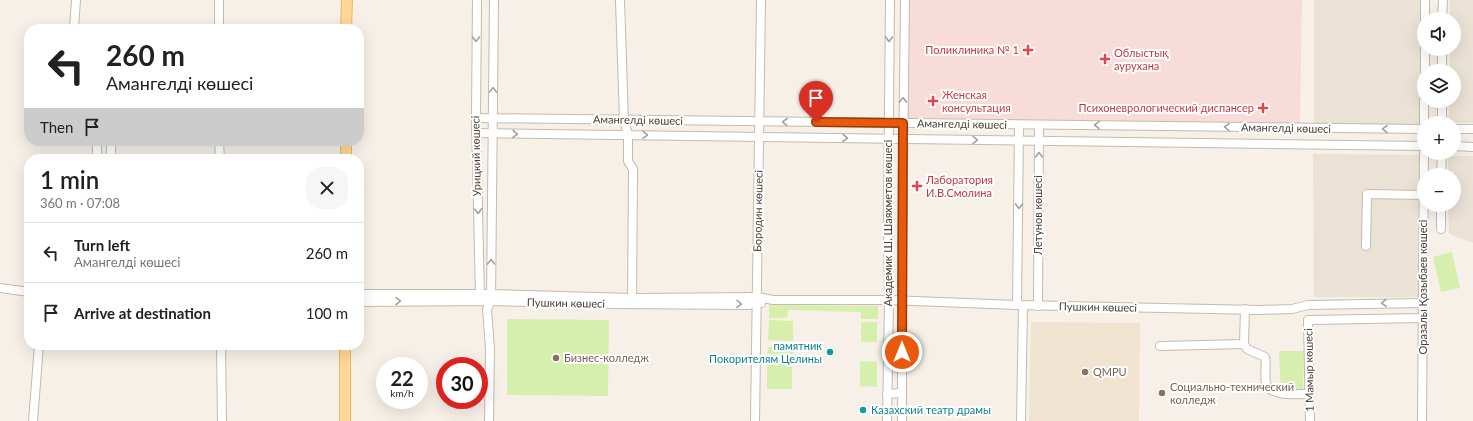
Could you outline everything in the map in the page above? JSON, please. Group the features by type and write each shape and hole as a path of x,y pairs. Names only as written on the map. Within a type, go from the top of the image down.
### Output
{"main road":[{"path":"346,24 347,0"},
{"path":"345,350 345,421"}],"street":[{"path":"74,24 76,0"},
{"path":"219,0 219,24"},
{"name":"Урицкий көшесі","path":"477,0 476,133 480,298"},
{"name":"Урицкий көшесі","path":"489,421 489,301 494,0"},
{"path":"620,0 624,120 628,135 628,161 633,169 632,301"},
{"name":"Бородин көшесі","path":"755,421 761,0"},
{"name":"Академик Ш. Шаяхметов көшесі","path":"887,421 890,0"},
{"name":"Академик Ш. Шаяхметов көшесі","path":"902,421 905,0"},
{"path":"1425,0 1425,12"},
{"path":"1442,0 1442,12"},
{"name":"Амангелді көшесі","path":"476,118 1417,129"},
{"name":"Летунов көшесі","path":"1020,125 1021,421"},
{"name":"Летунов көшесі","path":"1038,306 1039,125"},
{"path":"1461,129 1473,129"},
{"name":"Амангелді көшесі","path":"476,133 1417,146"},
{"path":"1461,146 1473,147"},
{"path":"1366,246 1368,194 1417,195"},
{"name":"Оразалы Қозыбаев көшесі","path":"1422,421 1424,212"},
{"name":"Оразалы Қозыбаев көшесі","path":"1441,212 1441,229"},
{"path":"888,235 903,236"},
{"path":"0,288 24,291"},
{"name":"Пушкин көшесі","path":"364,294 480,298 489,301 889,300 1038,306 1260,310 1292,309 1308,305 1423,302"},
{"path":"480,298 489,301"},
{"name":"Пушкин көшесі","path":"364,302 480,298"},
{"path":"1245,309 1244,344 1247,349 1265,357 1266,384 1270,389 1278,393 1309,394"},
{"name":"1 Мамыр көшесі","path":"1310,421 1308,320 1423,318"},
{"path":"1160,346 1244,344"},
{"path":"33,421 39,350"},
{"path":"221,350 222,421"},
{"path":"887,394 902,393"}],"shaded area":[{"name":"Облыстық аурухана","path":"909,0 1302,0 1300,125 906,118"},
{"path":"1314,0 1420,0 1420,12 1417,12 1417,56 1421,56 1421,64 1417,64 1417,108 1422,108 1422,116 1417,116 1417,125 1314,123"},
{"path":"1450,0 1473,0 1473,123 1461,123 1461,116 1449,116 1449,108 1461,108 1461,64 1450,64 1450,56 1461,56 1461,12 1450,12"},
{"path":"1313,154 1417,155 1417,160 1419,160 1419,168 1417,168 1417,212 1419,212 1418,297 1314,297"},
{"path":"1461,156 1473,156 1473,243 1449,234 1448,212 1461,212 1461,168 1448,168 1448,160 1461,160"},
{"name":"QMPU","path":"1031,322 1140,323 1139,421 1029,421"}],"green space":[{"path":"1452,252 1460,288 1441,292 1433,257"},
{"path":"769,305 878,306 878,319 861,319 861,312 788,310 787,318 769,318"},
{"path":"507,319 609,320 608,396 507,395"},
{"path":"769,320 793,321 793,341 768,340"},
{"path":"861,322 877,322 877,342 861,342"},
{"path":"794,346 793,354 767,354 768,347"},
{"path":"1279,351 1304,351 1303,393 1281,391"},
{"path":"767,361 792,361 792,389 767,389"},
{"path":"860,361 877,362 877,387 860,386"}],"place":[{"name":"Поликлиника № 1","path":"1028,50"},
{"name":"Облыстық аурухана","path":"1105,59"},
{"name":"Женская консультация","path":"933,101"},
{"name":"Психоневрологический диспансер","path":"1263,108"},
{"name":"Лаборатория И.В.Смолина","path":"917,186"},
{"name":"памятник Покорителям Целины","path":"830,352"},
{"name":"Бизнес-колледж","path":"556,358"},
{"name":"QMPU","path":"1085,372"},
{"name":"Социально-технический колледж","path":"1162,393"},
{"name":"Казахский театр драмы","path":"863,410"}],"route":[{"path":"816,122 903,123 902,352"}]}
